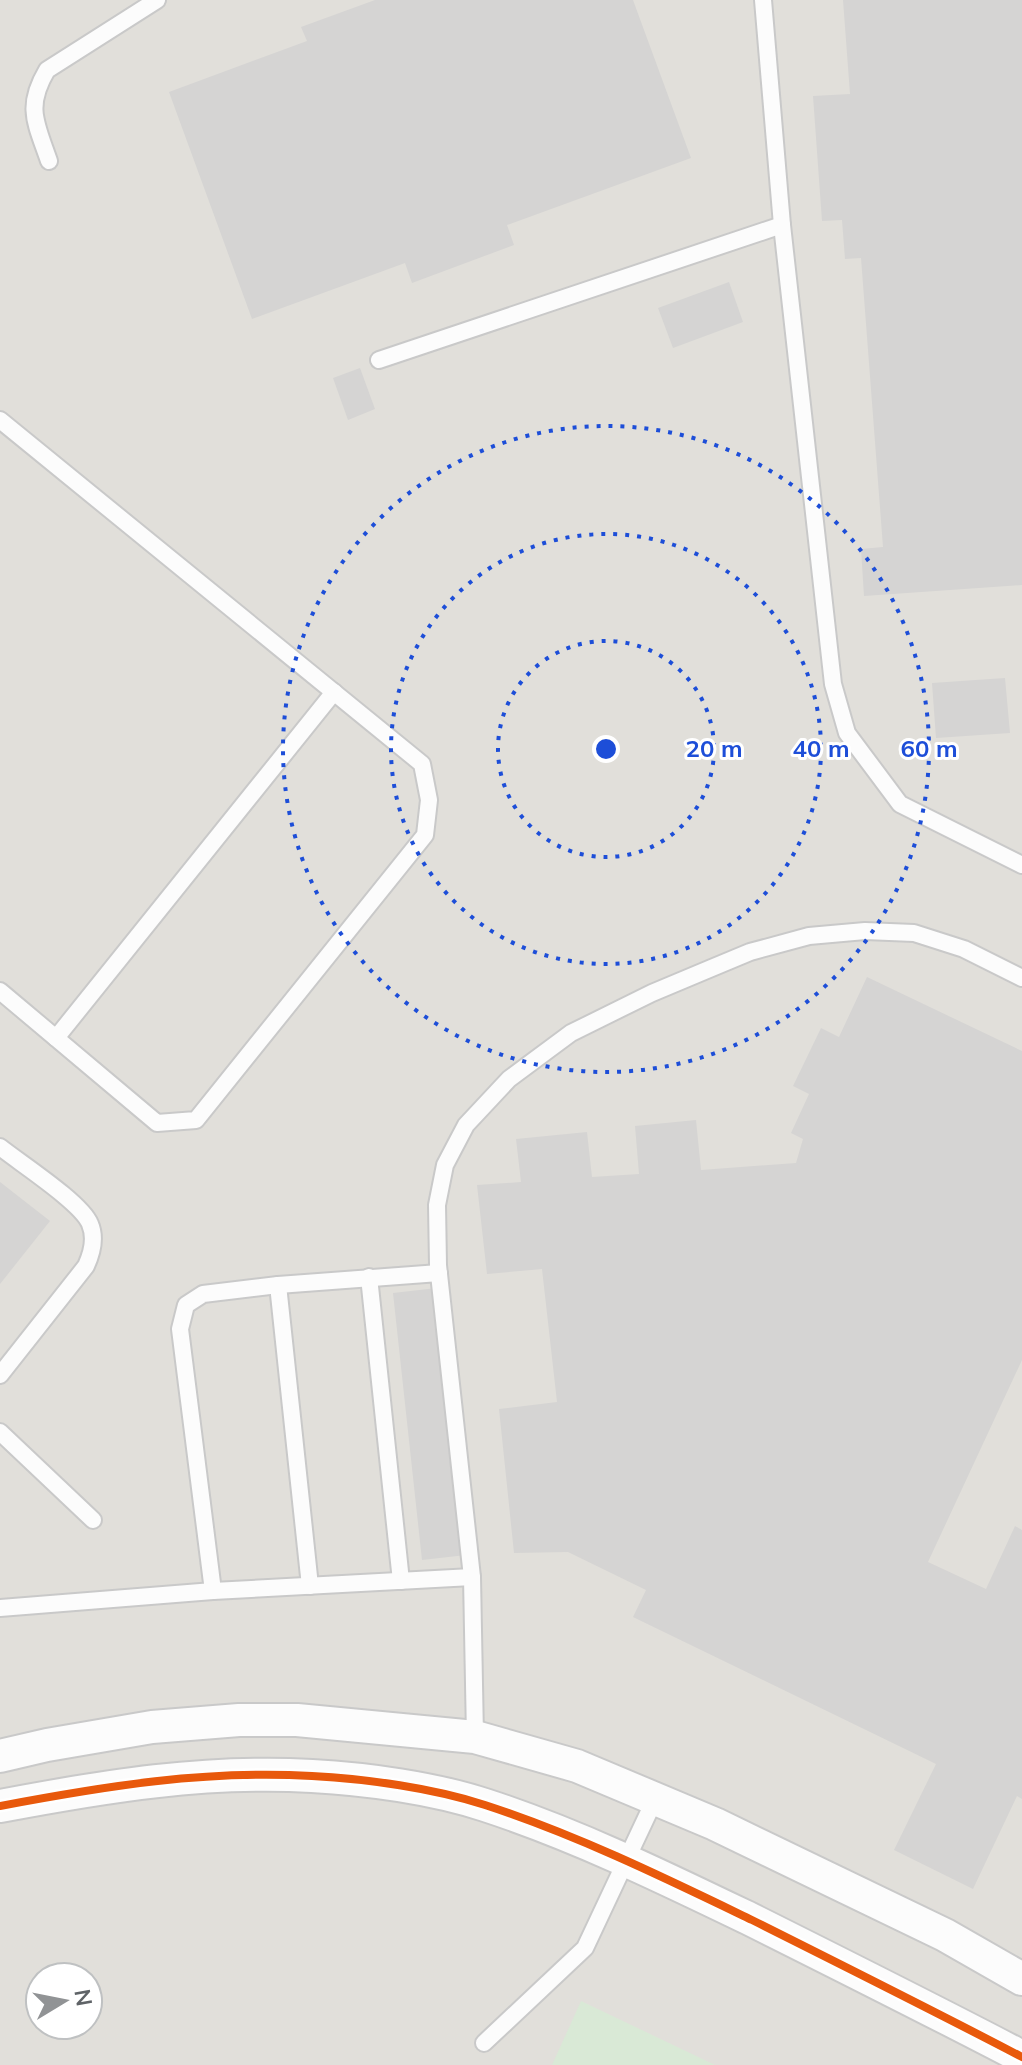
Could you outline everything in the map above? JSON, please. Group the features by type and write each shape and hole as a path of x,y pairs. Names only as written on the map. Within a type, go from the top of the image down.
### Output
{"street":[{"path":"0,1756 152,1727 239,1720 297,1720 475,1737 577,1766 715,1824 945,1935 1022,1979"},
{"path":"0,1806 114,1785 226,1774 314,1776 397,1786 482,1804 557,1831 626,1862 883,1984 1022,2057"}],"lane":[{"path":"49,161 33,105 37,87 47,70 157,0"},
{"path":"763,0 782,225 833,684 847,733 900,804 1022,865"},
{"path":"379,360 782,225"},
{"path":"0,420 422,764 429,800 425,835 196,1120 157,1123 0,991"},
{"path":"56,1038 334,692"},
{"path":"475,1737 472,1577 439,1273 437,1205 445,1165 466,1125 509,1079 571,1033 652,993 750,952 809,936 865,931 914,933 964,949 1022,978"},
{"path":"0,1147 77,1206 90,1222 92,1238 92,1251 86,1266 0,1375"},
{"path":"213,1591 180,1329 186,1305 203,1294 439,1273"},
{"path":"369,1277 401,1581"},
{"path":"278,1285 310,1586"},
{"path":"0,1432 93,1520"},
{"path":"0,1608 213,1591 472,1577"},
{"path":"484,2043 585,1948 655,1799"}],"shaded area":[{"path":"0,0 1022,0 1022,2065 0,2065"}],"green space":[{"path":"581,2001 715,2065 552,2065"}],"building":[{"path":"375,0 633,0 691,158 507,225 514,245 412,283 405,263 252,319 169,92 307,41 301,27"},
{"path":"843,0 1022,0 1022,585 864,596 861,549 883,547 861,258 845,259 842,220 822,221 813,96 850,94"},
{"path":"729,282 743,322 673,348 658,308"},
{"path":"360,368 375,409 348,420 333,378"},
{"path":"1005,678 1010,733 936,738 932,683"},
{"path":"867,977 1022,1051 1022,1360 928,1562 986,1589 1015,1526 1022,1530 1022,1799 1017,1796 973,1889 894,1850 936,1764 633,1617 646,1590 568,1552 514,1553 499,1409 557,1402 542,1269 487,1274 477,1185 521,1182 516,1139 587,1132 592,1177 639,1174 635,1126 696,1120 701,1170 796,1163 803,1139 791,1133 809,1094 793,1086 821,1028 839,1037"},
{"path":"0,1182 50,1221 0,1284"},
{"path":"437,1288 466,1555 422,1560 393,1293"}],"cycle path":[{"path":"0,1806 117,1786 233,1775 333,1777 444,1794 519,1817 654,1873 1022,2057"}]}
